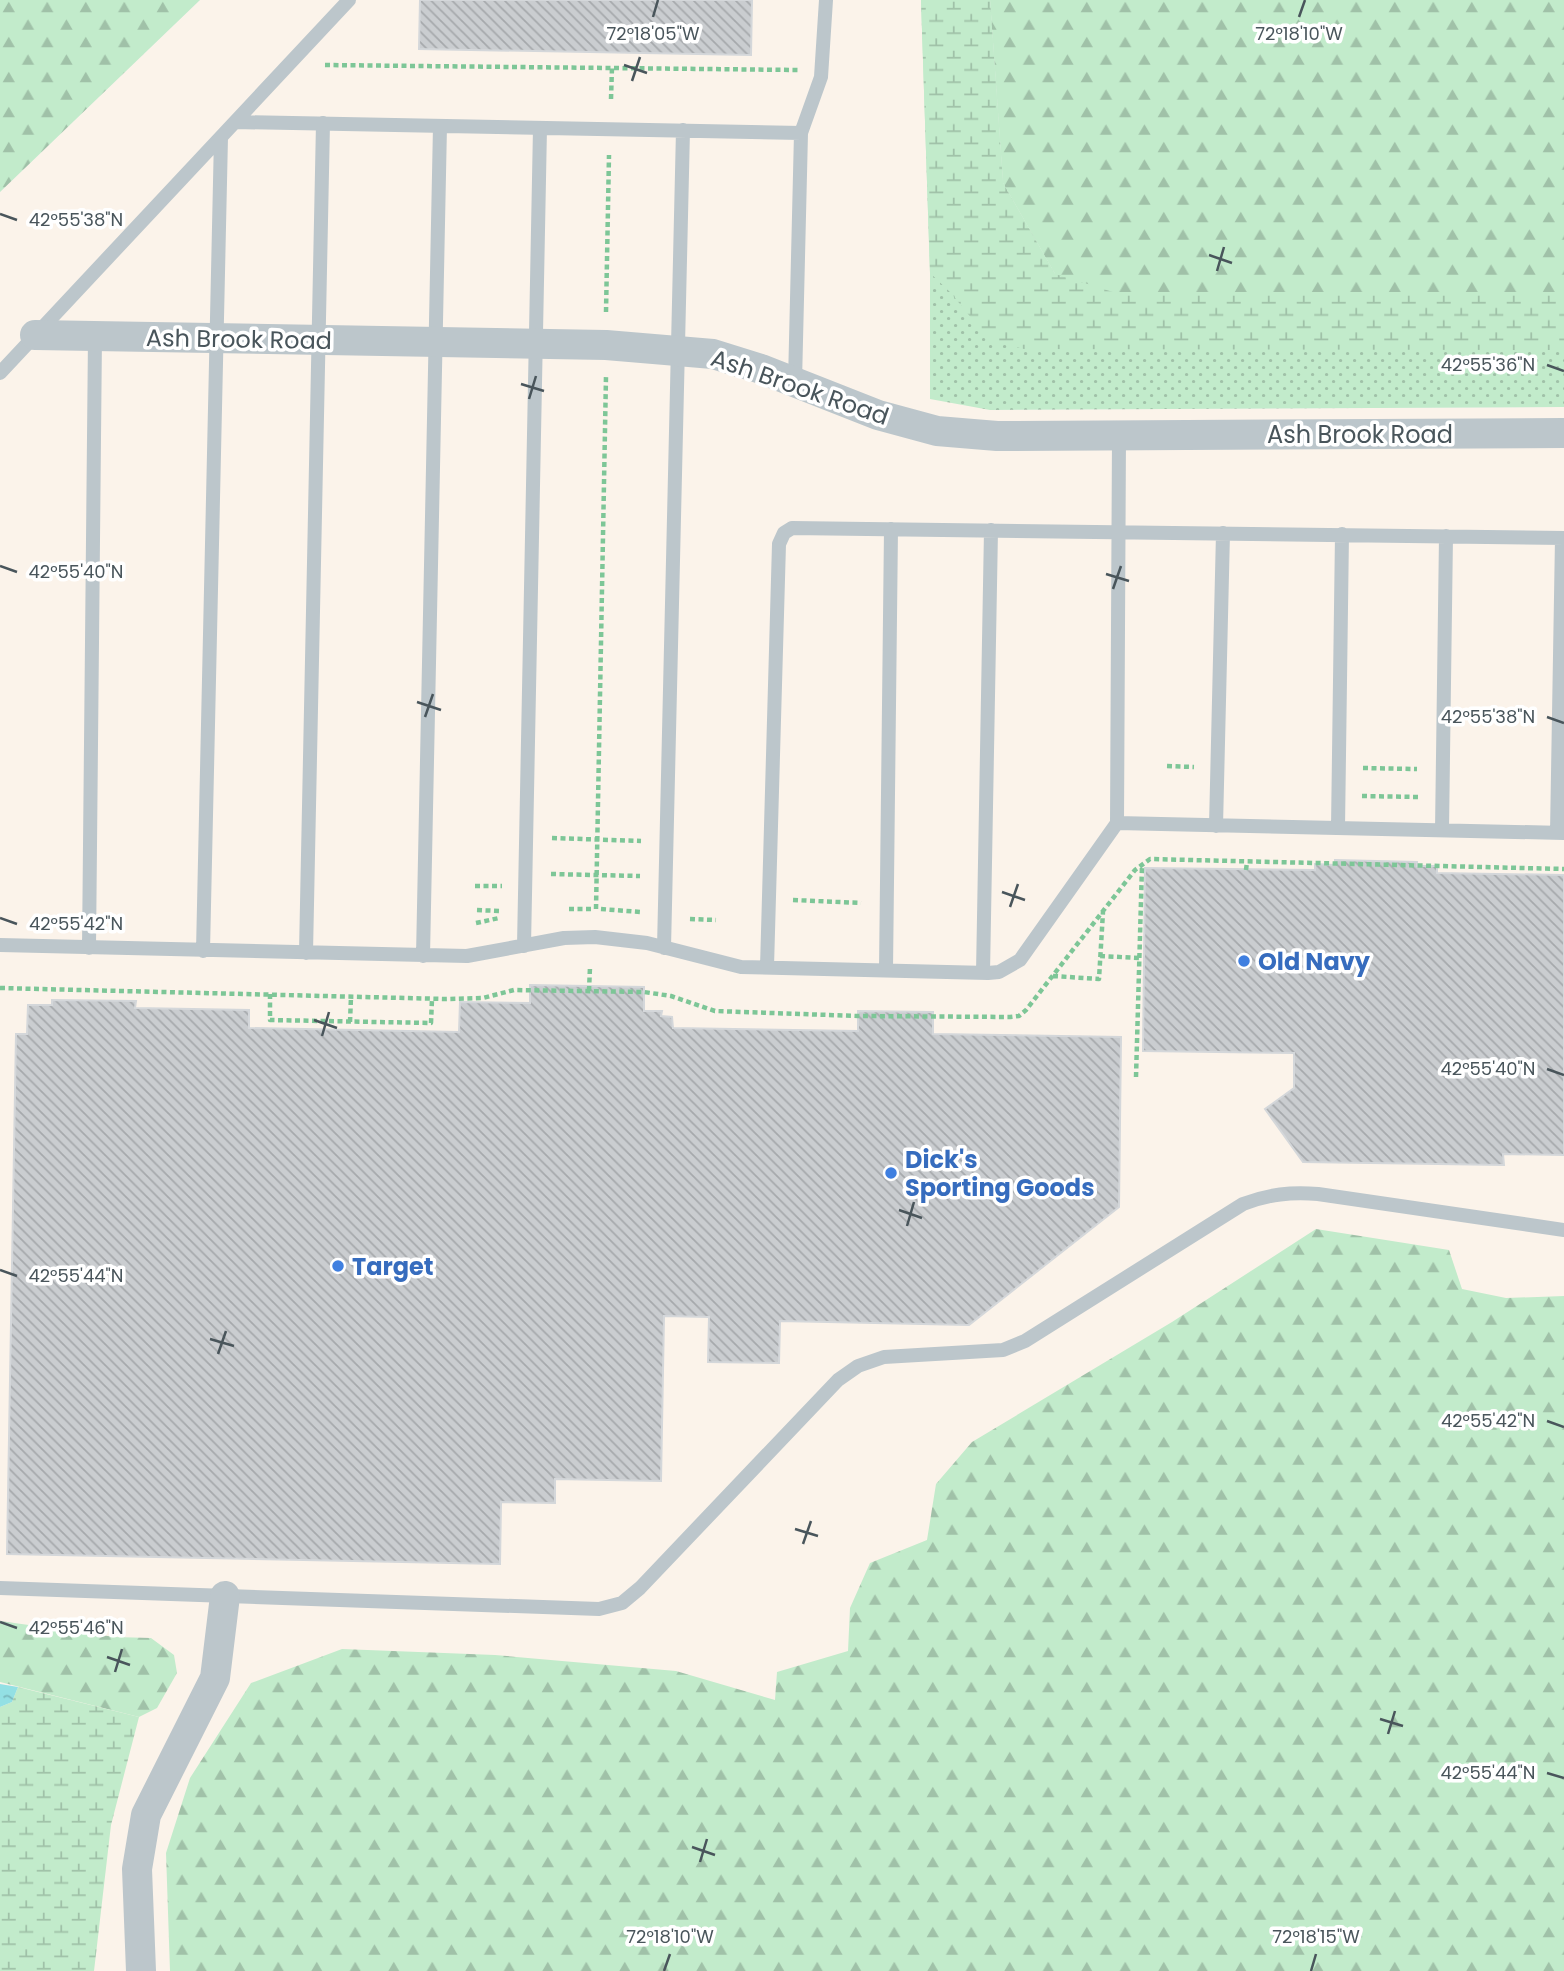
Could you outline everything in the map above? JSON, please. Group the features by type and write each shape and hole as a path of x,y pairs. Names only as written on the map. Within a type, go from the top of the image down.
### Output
{"street":[{"name":"Ash Brook Road","path":"35,335 606,345 713,354 795,382 878,415 937,431 997,436 1564,433"},
{"path":"141,1971 137,1869 146,1815 215,1678 225,1596"}],"lane":[{"path":"0,373 349,0"},
{"path":"795,382 801,132 822,70 826,0"},
{"path":"234,122 801,132"},
{"path":"306,953 316,340 323,123"},
{"path":"423,956 440,126"},
{"path":"523,946 540,128"},
{"path":"664,948 683,130"},
{"path":"203,951 221,137"},
{"path":"89,948 95,336"},
{"path":"0,945 423,956 484,955 564,938 595,937 664,948 715,963 767,967 999,972 1020,960 1118,823 1119,435"},
{"path":"767,967 779,544 784,533 792,528 1563,538 1560,833 1118,823"},
{"path":"886,970 891,529"},
{"path":"983,973 991,530"},
{"path":"1216,826 1223,533"},
{"path":"1338,828 1342,534"},
{"path":"1441,830 1446,537"},
{"path":"0,1588 599,1609 622,1603 640,1588 838,1380 858,1366 884,1357 1003,1350 1026,1341 1243,1204 1266,1195 1318,1194 1564,1230"}],"path":[{"path":"289,64 822,70"},
{"path":"611,99 612,67"},
{"path":"606,319 609,155"},
{"path":"606,372 596,909 643,912"},
{"path":"1339,767 1442,769"},
{"path":"1339,795 1442,798"},
{"path":"578,839 619,840"},
{"path":"1246,870 1247,862"},
{"path":"1136,1077 1142,863"},
{"path":"575,874 617,875"},
{"path":"769,899 887,904"},
{"path":"476,923 503,918 499,911 477,910"},
{"path":"1053,976 1099,979 1103,912"},
{"path":"688,923 691,917 716,920"},
{"path":"1100,956 1139,958"},
{"path":"589,991 590,967"},
{"path":"270,995 270,1020 351,1022 431,1023 432,998"},
{"path":"351,997 351,1022"}],"shaded area":[{"path":"200,0 930,0 990,410 1564,407 1564,1971 0,1971 0,192"}],"green space":[{"path":"0,0 200,0 0,192"},
{"path":"921,0 990,0 1003,183 1055,274 1564,292 1564,407 990,410 930,399 930,273"},
{"path":"921,0 990,0 1003,183 1055,274 1113,292 1564,292 1564,350 1024,349 989,340 951,293 930,273"},
{"path":"990,0 1564,0 1564,292 1113,292 1055,274 1003,183"},
{"path":"1316,1229 1449,1250 1462,1289 1506,1298 1564,1296 1564,1971 170,1971 166,1853 190,1778 251,1683 342,1649 495,1655 676,1671 775,1700 777,1672 848,1651 850,1608 870,1563 927,1540 936,1484 972,1442 1172,1322"},
{"path":"0,1621 115,1637 151,1638 174,1655 177,1673 157,1708 139,1717 0,1682"},
{"path":"18,1687 139,1717 111,1825 94,1971 0,1971 0,1707 12,1702"}],"water":[{"path":"0,1684 18,1687 12,1702 0,1707"}],"building":[{"path":"420,0 752,0 751,55 419,49"},
{"path":"1335,860 1417,862 1417,866 1437,866 1437,873 1564,875 1564,1155 1503,1154 1504,1165 1303,1162 1265,1109 1294,1088 1294,1053 1143,1051 1145,868 1315,870 1315,864 1335,865"},
{"path":"530,985 644,987 644,1011 662,1011 661,1016 672,1017 673,1028 858,1031 858,1011 933,1012 933,1034 1121,1037 1119,1207 969,1325 780,1321 779,1363 708,1362 709,1317 664,1316 661,1481 555,1479 555,1503 501,1502 500,1564 7,1554 16,1034 27,1034 28,1005 52,1005 52,1000 136,1001 135,1008 249,1010 249,1028 459,1032 460,1002 530,1003"}],"place":[{"name":"Old Navy","path":"1244,961"},
{"name":"Dick's Sporting Goods","path":"891,1173"},
{"name":"Target","path":"338,1266"}]}
